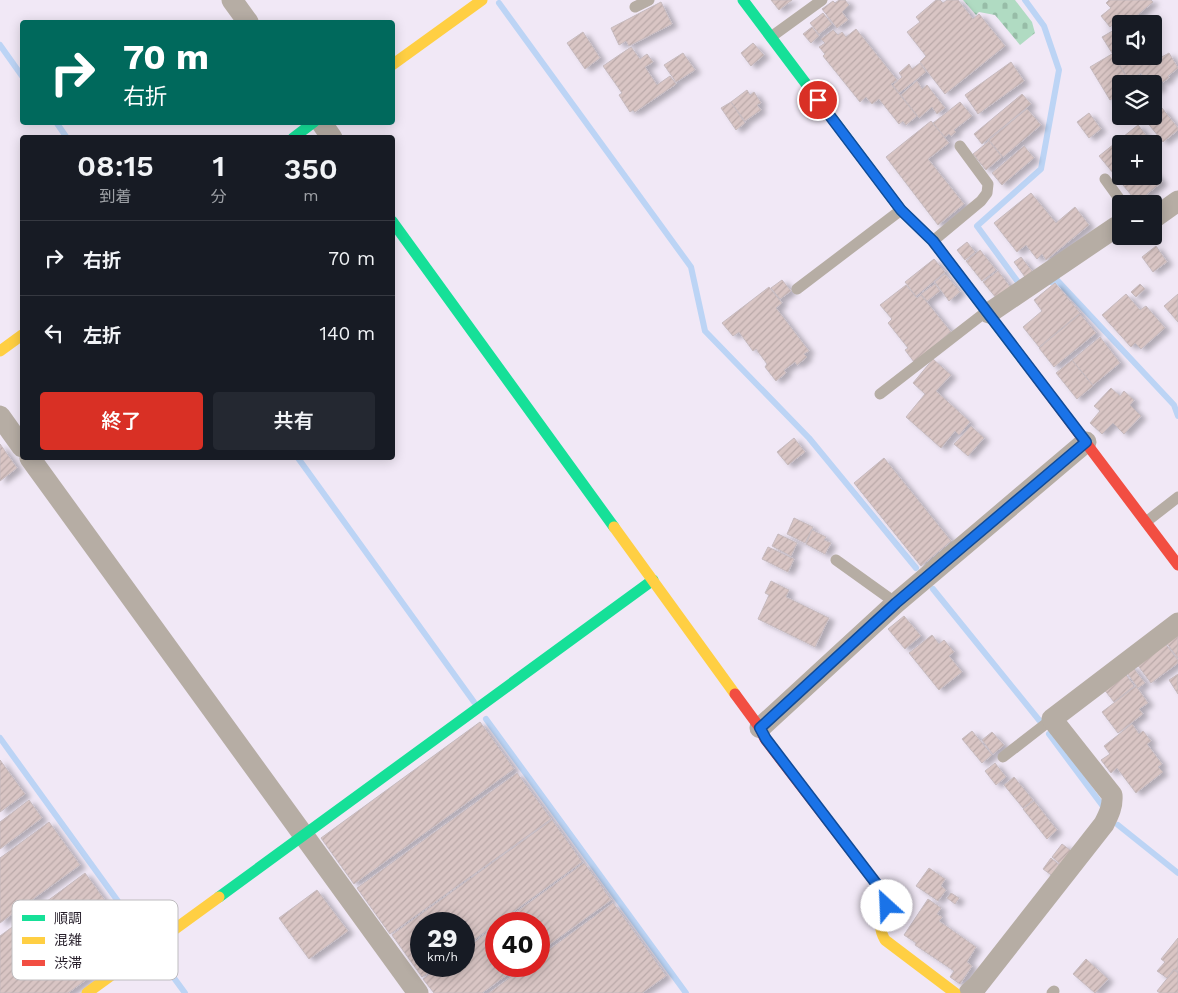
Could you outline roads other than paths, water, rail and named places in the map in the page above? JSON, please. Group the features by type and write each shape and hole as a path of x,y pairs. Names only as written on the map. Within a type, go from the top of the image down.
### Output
{"street":[{"path":"232,0 247,20"},
{"path":"395,63 482,0"},
{"path":"743,0 901,210 933,241 988,312 1178,565"},
{"path":"297,135 310,125"},
{"path":"1162,212 1178,201"},
{"path":"395,225 760,728 766,739 888,899 887,906 879,923 879,932 885,940 955,993"},
{"path":"988,312 1112,230"},
{"path":"0,351 20,336"},
{"path":"0,416 20,444"},
{"path":"760,728 896,603 1086,442"},
{"path":"31,460 418,993"},
{"path":"178,927 653,580"},
{"path":"969,993 977,986 1104,824 1112,804 1112,795 1052,719 1178,623"},
{"path":"87,993 105,980"}],"lane":[{"path":"635,7 649,0"},
{"path":"770,37 822,0"},
{"path":"933,241 981,201 987,193 988,184 960,146"},
{"path":"1105,179 1117,195"},
{"path":"797,289 901,210"},
{"path":"880,394 988,312"},
{"path":"1146,522 1178,497"},
{"path":"836,560 896,603"},
{"path":"1003,756 1052,719"}],"waterway":[{"path":"1018,282 977,226 1041,169 1059,70 1044,26 1025,0"},
{"path":"499,3 691,267 705,331 809,438 916,568"},
{"path":"0,45 20,73"},
{"path":"58,125 65,135"},
{"path":"1051,282 1056,279 1174,405 1178,416"},
{"path":"299,460 474,702"},
{"path":"933,589 1039,720"},
{"path":"486,719 686,993"},
{"path":"1049,734 1105,809"},
{"path":"0,738 117,900"},
{"path":"1118,825 1178,873"},
{"path":"175,980 185,993"}]}
